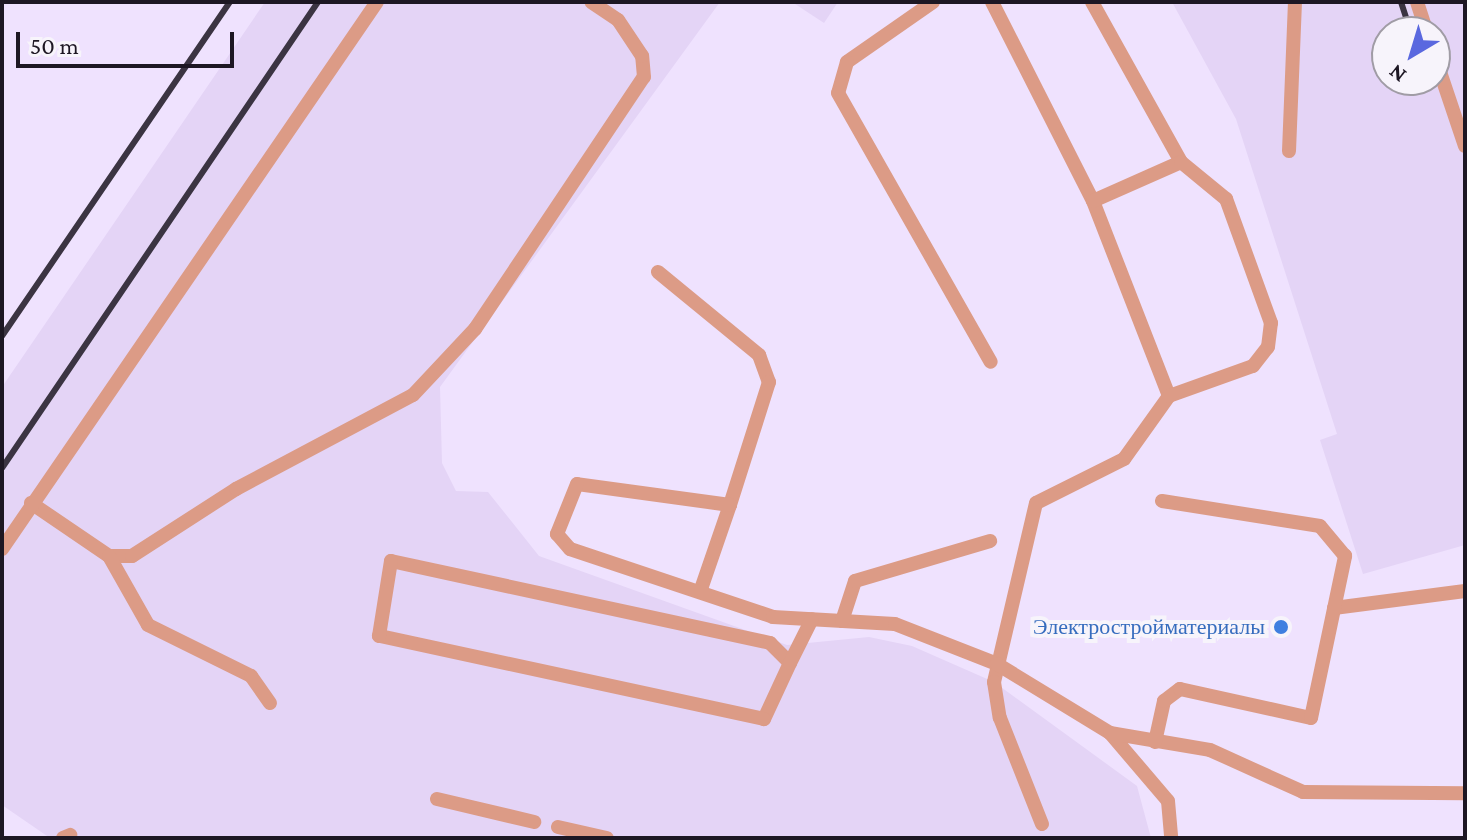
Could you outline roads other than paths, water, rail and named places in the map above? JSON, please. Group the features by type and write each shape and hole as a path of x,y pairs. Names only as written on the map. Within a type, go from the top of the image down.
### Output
{"lane":[{"path":"2,549 377,2"},
{"path":"109,556 132,556 236,489 413,395 475,329 644,77 642,56 618,20 591,2"},
{"path":"933,2 847,62 838,93 991,362"},
{"path":"992,2 1093,201 1169,396"},
{"path":"1042,824 1000,718 997,664 1036,503 1124,459 1169,396 1253,366 1268,347 1271,323 1226,199 1181,162 1092,2"},
{"path":"1289,151 1292,3"},
{"path":"1448,96 1465,146"},
{"path":"1093,201 1181,162"},
{"path":"658,272 759,355 769,382 700,592"},
{"path":"730,505 588,481 570,494 557,534 561,544 773,617 895,624 997,664 1110,733 1168,801 1171,838"},
{"path":"1155,742 1164,701 1180,689 1311,718 1345,556 1320,526 1162,501"},
{"path":"31,503 109,556 148,625 251,676 270,703"},
{"path":"842,621 855,581 990,541"},
{"path":"790,663 770,643 391,561 379,636 764,719 812,619"},
{"path":"1334,608 1465,591"},
{"path":"1110,733 1210,750 1303,792 1465,793"},
{"path":"437,799 534,822"},
{"path":"558,827 607,838"}],"railway":[{"path":"2,336 230,2"},
{"path":"2,468 318,2"},
{"path":"1401,2 1406,16"}],"place":[{"name":"Электростройматериалы","path":"1281,627"}]}
